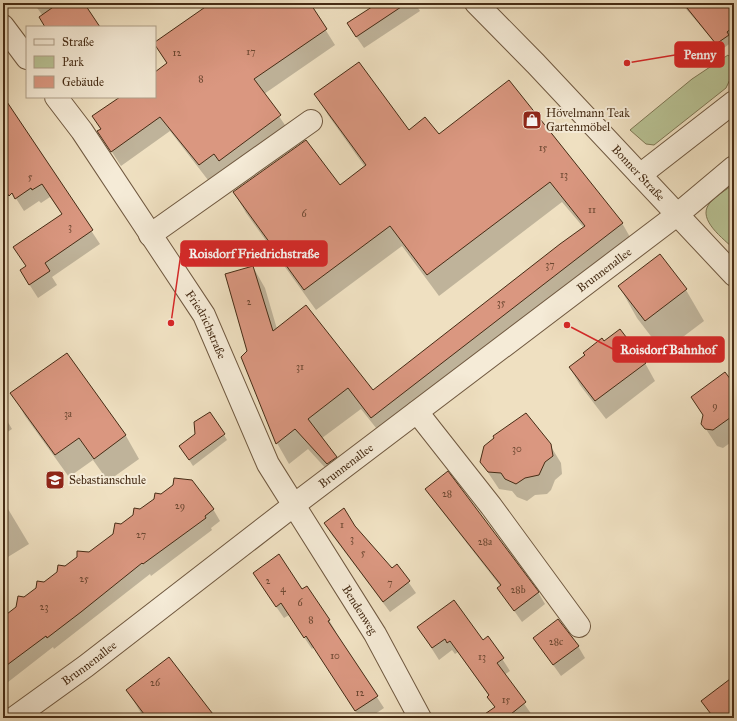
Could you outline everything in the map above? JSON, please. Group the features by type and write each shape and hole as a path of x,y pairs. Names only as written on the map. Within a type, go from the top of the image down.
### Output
{"street":[{"name":"Bonner Straße","path":"476,3 536,64 734,275"},
{"path":"3,26 26,57"},
{"name":"Friedrichstraße","path":"57,98 82,131 204,315 268,464 294,505"},
{"path":"640,175 734,102"},
{"path":"150,235 311,121"},
{"name":"Brunnenallee","path":"14,718 92,662 294,505 678,214 734,167"},
{"path":"417,412 491,506 579,626"},
{"name":"Bendenweg","path":"294,505 375,634 420,718"}],"green space":[{"path":"728,55 734,62 734,71 726,88 654,145 646,144 630,130 692,79"},
{"path":"734,184 734,249 713,229 706,216 706,210 714,198"}],"building":[{"path":"59,3 84,3 99,26 44,26 39,17"},
{"path":"211,3 310,3 327,29 254,79 281,115 219,161 214,154 199,165 160,117 111,152 97,131 101,129 92,116 119,98 156,98 156,71 167,63 156,46 156,41"},
{"path":"378,3 407,3 356,37 347,23"},
{"path":"683,3 734,3 734,26 727,32 729,35 716,44"},
{"path":"359,62 409,130 425,117 439,134 509,80 623,223 371,418 348,388 308,419 337,457 327,464 295,429 276,444 241,357 247,351 225,274 253,266 273,331 306,305 373,390 585,226 550,182 427,275 390,226 304,290 233,192 306,140 340,185 366,165 314,94"},
{"path":"3,96 93,230 45,263 50,271 29,285 20,270 26,266 13,247 62,214 42,184 32,190 31,188 15,199 12,193 9,196 3,187"},
{"path":"660,254 687,289 645,321 618,286"},
{"path":"620,329 646,363 595,401 569,367 585,355 583,353 602,338 604,341"},
{"path":"67,353 126,435 94,459 79,438 55,455 10,393"},
{"path":"725,372 734,384 734,415 713,430 705,429 701,424 703,415 691,397"},
{"path":"210,412 225,434 189,460 179,446 195,434 194,422"},
{"path":"526,413 551,444 553,456 545,462 539,475 525,478 516,484 505,479 501,473 488,472 480,462 484,446 494,438 493,436"},
{"path":"448,471 539,592 514,611 497,588 501,585 425,489"},
{"path":"174,478 192,480 214,509 205,516 206,518 143,564 142,563 47,638 46,636 3,668 3,617 16,607 18,596 24,597 36,588 37,581 44,582 57,572 58,565 65,566 77,557 77,551 89,552 113,534 115,523 121,524 133,515 134,508 140,509 154,499 155,493 161,494 173,485"},
{"path":"344,508 355,526 392,568 397,564 410,581 383,602 324,523"},
{"path":"279,554 302,589 307,586 330,620 328,621 378,696 355,711 306,636 304,638 281,603 276,607 253,573"},
{"path":"454,600 483,640 488,636 504,658 497,663 526,702 506,718 479,718 495,707 487,697 489,695 450,641 447,643 445,639 432,648 417,627"},
{"path":"558,619 579,646 553,665 533,638"},
{"path":"169,657 216,718 147,718 126,690"},
{"path":"734,676 734,718 714,718 701,701"}],"place":[{"name":"Penny","path":"627,63"},
{"name":"Hövelmann Teak Gartenmöbel","path":"532,120"},
{"name":"Roisdorf Friedrichstraße","path":"171,323"},
{"name":"Roisdorf Bahnhof","path":"567,325"},
{"name":"Sebastianschule","path":"55,480"}]}
